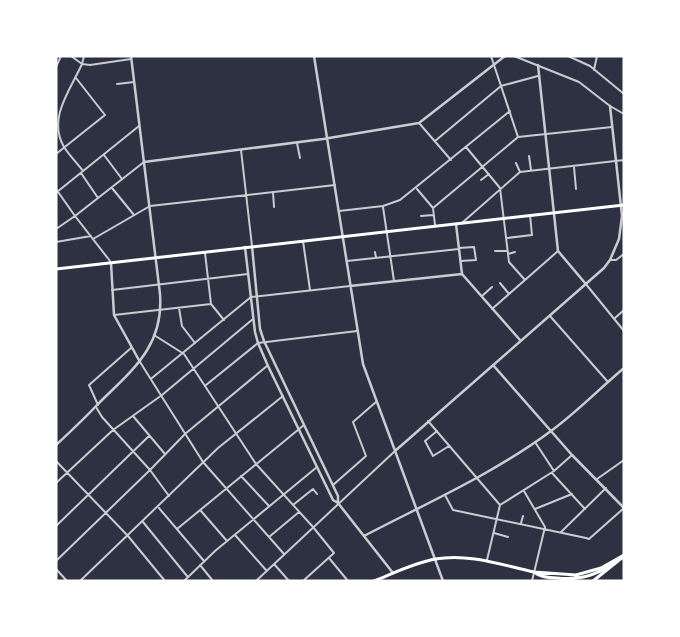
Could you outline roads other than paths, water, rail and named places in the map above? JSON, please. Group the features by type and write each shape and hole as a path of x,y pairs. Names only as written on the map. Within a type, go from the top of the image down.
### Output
{"main road":[{"path":"56,269 110,261 622,205"},
{"path":"576,578 601,568 624,555"},
{"path":"593,581 617,563 624,555"},
{"path":"374,581 435,559 457,557 487,561 553,578 576,578 597,574 619,561"}],"street":[{"path":"56,66 61,56"},
{"path":"56,445 140,362 154,335 160,310 156,256 131,58 90,65 82,64 71,56"},
{"path":"84,56 76,78 60,108 58,115 59,133 64,147 98,198"},
{"path":"117,56 117,61"},
{"path":"314,56 363,364 443,581"},
{"path":"491,56 518,137"},
{"path":"56,229 144,162 327,138 419,123 505,56"},
{"path":"514,56 579,82 610,106 624,114"},
{"path":"568,56 594,70 624,94"},
{"path":"594,70 597,56"},
{"path":"538,65 558,251 624,331"},
{"path":"435,141 501,86 538,76"},
{"path":"56,154 105,115 76,78"},
{"path":"117,84 134,82"},
{"path":"256,581 428,421 604,268 610,260 622,227 622,205 610,106"},
{"path":"338,211 383,206 400,200 417,189 510,111"},
{"path":"419,123 451,160"},
{"path":"139,126 57,191 110,261 114,315 131,348 203,462 284,554"},
{"path":"433,208 518,137 612,127"},
{"path":"297,142 300,158"},
{"path":"466,147 500,188 509,262 525,280"},
{"path":"241,150 260,329 338,496 338,503"},
{"path":"104,155 122,179"},
{"path":"529,156 531,170"},
{"path":"462,223 520,172 624,160"},
{"path":"94,163 97,168"},
{"path":"516,163 520,172"},
{"path":"574,166 576,189"},
{"path":"472,170 475,174"},
{"path":"482,180 489,174"},
{"path":"56,242 92,238 150,206 334,185"},
{"path":"112,188 134,215"},
{"path":"417,189 433,208 435,226"},
{"path":"273,192 274,206"},
{"path":"383,206 394,281"},
{"path":"420,216 434,215"},
{"path":"506,238 532,235 530,215"},
{"path":"456,224 462,274 520,340"},
{"path":"304,240 310,290"},
{"path":"245,247 253,319 258,343 268,366 333,500 338,503 393,573"},
{"path":"347,261 474,247 476,260 460,261"},
{"path":"205,251 211,304 224,320"},
{"path":"495,251 515,252"},
{"path":"492,309 558,251"},
{"path":"375,252 376,258"},
{"path":"610,260 616,260 624,254"},
{"path":"112,290 248,274"},
{"path":"151,379 184,354 251,297 462,274"},
{"path":"500,283 509,294"},
{"path":"482,296 492,287"},
{"path":"114,315 211,304"},
{"path":"179,308 182,326 196,344"},
{"path":"615,318 624,310"},
{"path":"549,315 608,382"},
{"path":"56,483 113,430 162,395 253,319"},
{"path":"205,385 258,343 357,331"},
{"path":"154,335 184,354 256,464 313,527 334,554 303,581"},
{"path":"131,348 89,385 102,417 134,451 169,496"},
{"path":"444,494 453,510 589,539 624,508 572,455 493,365"},
{"path":"56,561 185,434 268,366"},
{"path":"363,536 478,478 535,442 552,431 624,368"},
{"path":"80,581 203,462 283,396"},
{"path":"333,485 366,456 353,422 376,402"},
{"path":"133,416 165,454"},
{"path":"428,421 500,505"},
{"path":"177,528 304,425"},
{"path":"437,431 425,441 433,456 450,446"},
{"path":"56,526 149,436"},
{"path":"535,442 553,472 585,509"},
{"path":"487,561 500,505 553,472 572,455"},
{"path":"597,479 624,460"},
{"path":"56,461 128,536 165,581"},
{"path":"184,581 226,541 317,467"},
{"path":"241,476 270,506"},
{"path":"561,533 606,488"},
{"path":"293,505 313,489 317,494"},
{"path":"524,490 544,524 532,581"},
{"path":"535,509 572,494"},
{"path":"158,507 204,561"},
{"path":"200,510 226,541"},
{"path":"269,537 299,512"},
{"path":"521,524 523,516"},
{"path":"143,522 188,577"},
{"path":"493,533 508,536"},
{"path":"235,535 266,570"},
{"path":"329,558 348,581"},
{"path":"274,564 289,581"},
{"path":"200,565 213,581"},
{"path":"56,570 67,581"}]}
